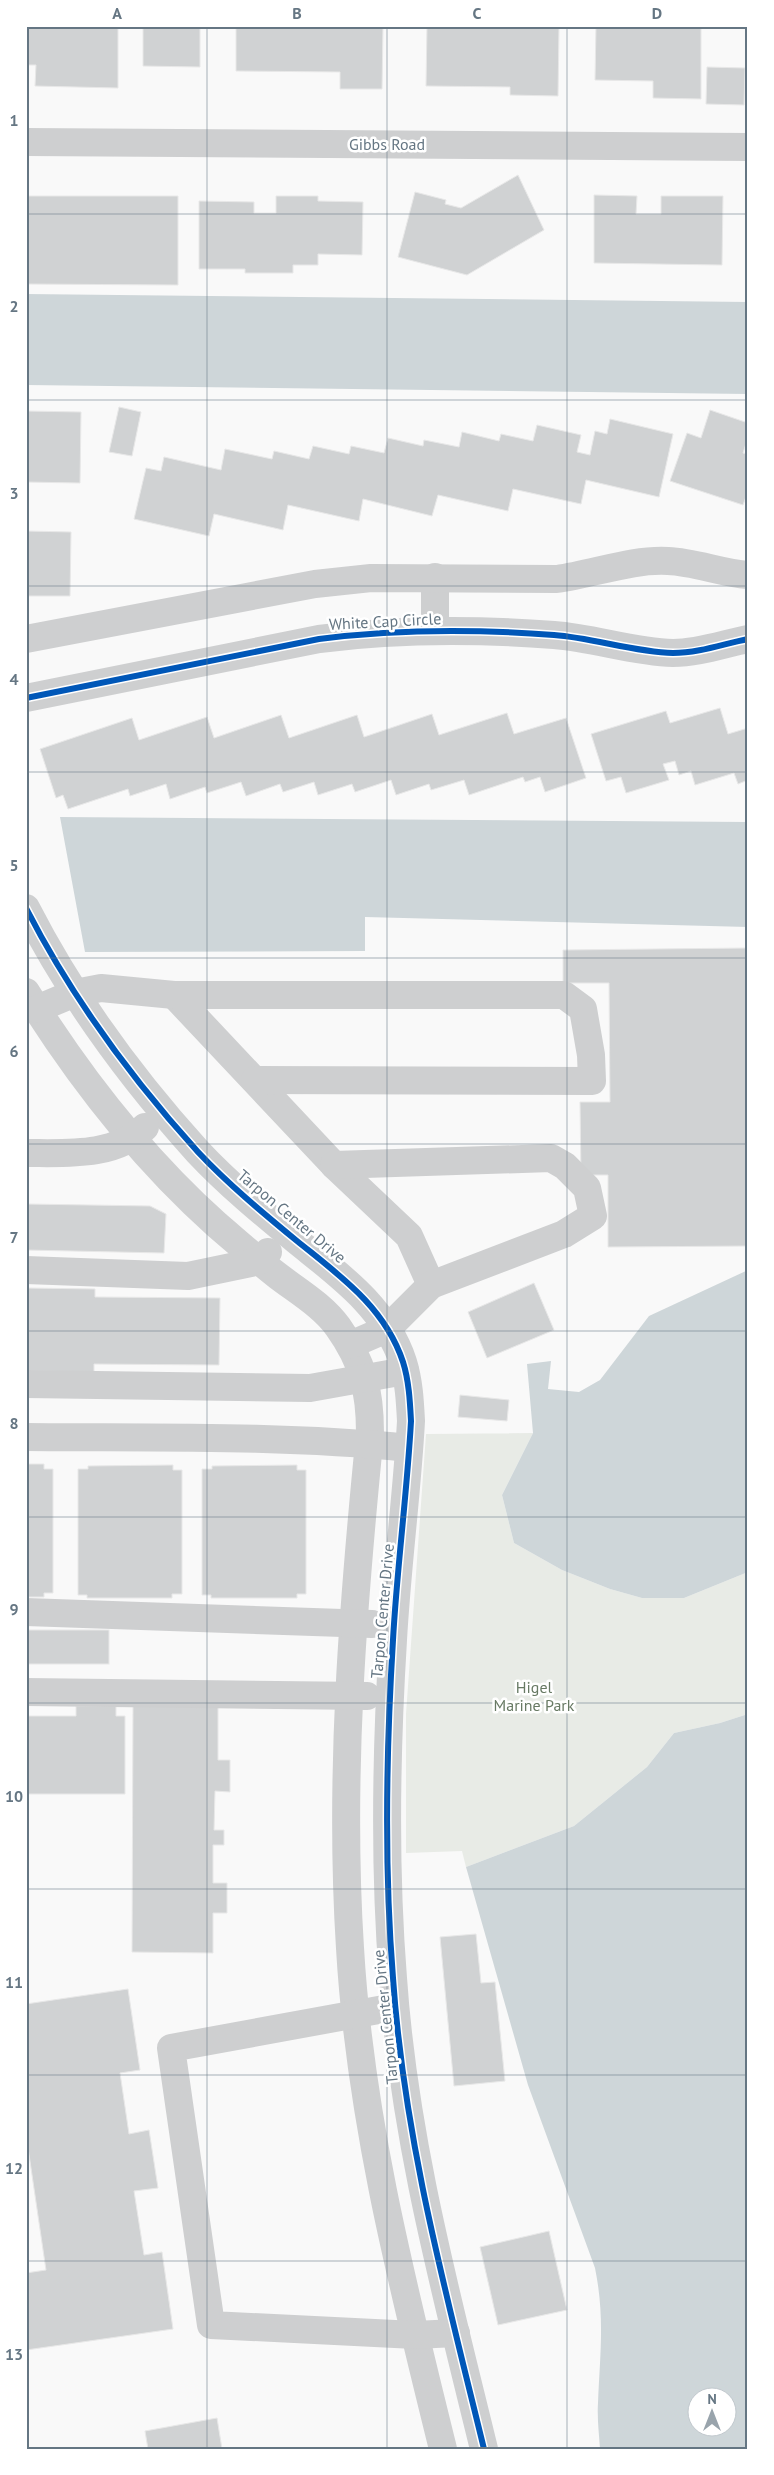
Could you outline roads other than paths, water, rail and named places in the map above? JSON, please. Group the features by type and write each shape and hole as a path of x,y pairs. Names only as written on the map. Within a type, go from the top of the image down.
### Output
{"street":[{"name":"Gibbs Road","path":"26,142 748,147"},
{"path":"26,639 315,584 371,578 434,577 557,580 637,563 666,560 694,563 748,575"},
{"path":"434,577 434,631"},
{"name":"White Cap Circle","path":"26,698 319,639 367,633 434,631 514,632 566,636 644,651 675,653 704,650 748,639"},
{"name":"Tarpon Center Drive","path":"26,908 75,993 115,1053 161,1111 200,1154 286,1232 346,1279 362,1295 387,1330 403,1362 409,1392 409,1448 394,1625 386,1845 396,2007 420,2180 431,2234 484,2449"},
{"path":"32,1000 101,988 174,995 564,995 583,1009 591,1054 592,1082 255,1080"},
{"path":"174,995 334,1165 409,1236 431,1285"},
{"name":"Tarpon Center Drive","path":"32,1000 85,1080 133,1139 216,1224 324,1312 350,1345 365,1380 370,1402 369,1444 350,1694 345,1828 350,1950 356,2013 375,2153 386,2215 443,2449"},
{"path":"26,1153 78,1153 94,1151 133,1139 161,1111"},
{"path":"334,1165 550,1158 565,1166 587,1188 593,1216 564,1234 431,1285 387,1330 350,1345"},
{"path":"26,1270 188,1276 260,1261 286,1232"},
{"path":"26,1384 310,1388 365,1380 404,1371"},
{"path":"26,1437 229,1439 369,1444 409,1448"},
{"path":"26,1612 355,1622 394,1625"},
{"path":"26,1692 350,1694 390,1698"},
{"path":"396,2007 171,2048 212,2325 415,2335 456,2333"}],"park label":[{"name":"Higel Marine Park","path":"534,1696"}]}
